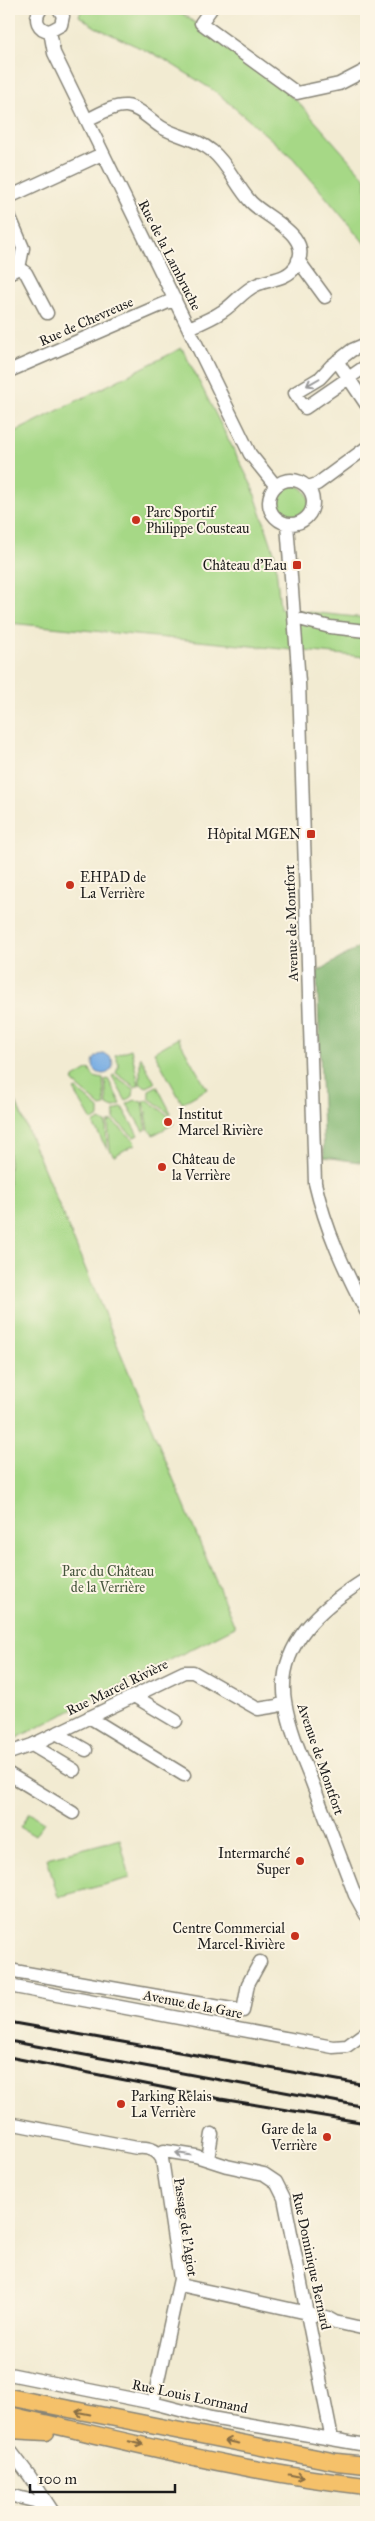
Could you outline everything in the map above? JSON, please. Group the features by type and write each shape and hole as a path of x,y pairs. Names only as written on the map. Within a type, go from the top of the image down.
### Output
{"main road":[{"path":"9,2397 328,2460 366,2465"},
{"path":"9,2415 164,2450 314,2479 366,2486"},
{"path":"9,2430 35,2430 78,2437 89,2432"}],"street":[{"name":"Rue de la Lambruche","path":"40,9 37,22 42,29 50,32 54,53 250,454 275,485"},
{"path":"211,9 201,23 297,93 339,84 366,70"},
{"path":"50,32 61,25 61,10"},
{"path":"87,120 115,108 126,106 136,109 161,128 195,141 211,150 225,163 242,192 252,204 278,221 298,244 296,266 283,278 255,286 224,310 189,328"},
{"path":"9,197 102,154"},
{"path":"9,215 23,248 14,270 26,273 47,313"},
{"path":"298,260 325,297"},
{"name":"Rue de Chevreuse","path":"9,371 175,299"},
{"path":"366,344 352,350 320,378 295,393 304,408 366,366"},
{"path":"337,362 366,404"},
{"path":"308,487 317,484 366,448"},
{"path":"288,479 303,482 308,487 312,494 312,509 302,521 287,524 279,521 270,511 269,497 275,485 288,479"},
{"name":"Avenue de Montfort","path":"287,524 295,618 315,1183 321,1208 336,1252 366,1311"},
{"path":"295,618 330,626 366,631"},
{"name":"Avenue de Montfort","path":"366,1579 326,1607 303,1631 287,1662 284,1675 285,1701 293,1734 355,1895 366,1915"},
{"name":"Rue Marcel Rivière","path":"9,1753 56,1733 184,1672 193,1672 258,1709 277,1706 285,1701"},
{"path":"134,1696 176,1721"},
{"path":"89,1717 184,1775"},
{"path":"56,1733 86,1750"},
{"path":"32,1744 74,1770"},
{"path":"9,1774 73,1813"},
{"path":"238,2028 248,1984 260,1962"},
{"path":"9,1970 243,2011"},
{"name":"Avenue de la Gare","path":"9,1986 340,2048 347,2046 366,2032"},
{"name":"Rue Dominique Bernard","path":"9,2123 150,2149 159,2154 164,2151 208,2159 227,2166 264,2174 280,2186 308,2313 332,2439"},
{"path":"208,2159 212,2134"},
{"path":"137,2148 155,2161 163,2172"},
{"name":"Passage de l'Agiot","path":"153,2403 180,2285 159,2154"},
{"path":"180,2285 326,2317 335,2322 364,2323"},
{"name":"Rue Louis Lormand","path":"9,2374 153,2403 211,2418 366,2445"},
{"path":"9,2450 29,2475 44,2501 54,2512"},
{"path":"9,2495 38,2502 44,2501"}],"green space":[{"path":"82,9 176,9 266,75 300,104 366,179 366,245 293,158 216,92 162,58 95,27 79,16"},
{"name":"Parc Sportif Philippe Cousteau","path":"182,348 252,486 275,555 280,609 366,618 366,657 9,623 9,435"},
{"path":"292,485 299,486 304,490 308,495 308,509 304,514 299,518 292,519 285,518 280,514 276,509 275,502 276,495 280,490 285,486"},
{"path":"366,943 366,1163 324,1157 317,972"},
{"path":"178,1038 207,1089 182,1103 154,1052"},
{"path":"131,1049 139,1085 135,1087 116,1073 119,1065 115,1055"},
{"path":"140,1056 155,1083 147,1087 140,1084"},
{"path":"89,1069 94,1077 103,1079 105,1106 101,1107 73,1082 74,1078"},
{"path":"114,1075 134,1089 133,1096 126,1101 112,1076"},
{"path":"108,1079 121,1104 113,1108 107,1105 105,1080"},
{"path":"157,1086 170,1114 149,1098 149,1090"},
{"path":"76,1089 99,1109 99,1117 92,1121 74,1090"},
{"name":"Parc du Château de la Verrière","path":"13,1095 235,1627 9,1742 9,1099"},
{"path":"135,1100 142,1102 147,1129 143,1131 127,1104"},
{"path":"148,1100 170,1117 174,1124 153,1135 149,1130 144,1102"},
{"path":"122,1107 138,1135 134,1137 114,1119 115,1111"},
{"path":"100,1120 106,1123 107,1149 93,1124"},
{"path":"112,1121 133,1139 135,1144 114,1156 110,1150 108,1123"},
{"path":"29,1813 44,1822 35,1836 20,1827"},
{"path":"120,1839 130,1878 58,1897 47,1858"}],"water":[{"path":"99,1054 107,1054 113,1060 113,1068 107,1074 99,1074 93,1068 93,1060"}],"railway":[{"path":"9,2022 366,2085"},
{"path":"9,2041 366,2107"},
{"path":"9,2057 221,2099 366,2123"}],"place":[{"name":"Parc Sportif Philippe Cousteau","path":"136,520"},
{"name":"Château d'Eau","path":"297,565"},
{"name":"Hôpital MGEN","path":"311,834"},
{"name":"EHPAD de La Verrière","path":"70,885"},
{"name":"Institut Marcel Rivière","path":"168,1122"},
{"name":"Château de la Verrière","path":"162,1167"},
{"name":"Intermarché Super","path":"300,1861"},
{"name":"Centre Commercial Marcel-Rivière","path":"295,1936"},
{"name":"Parking Relais La Verrière","path":"121,2104"},
{"name":"Gare de la Verrière","path":"327,2137"}]}
